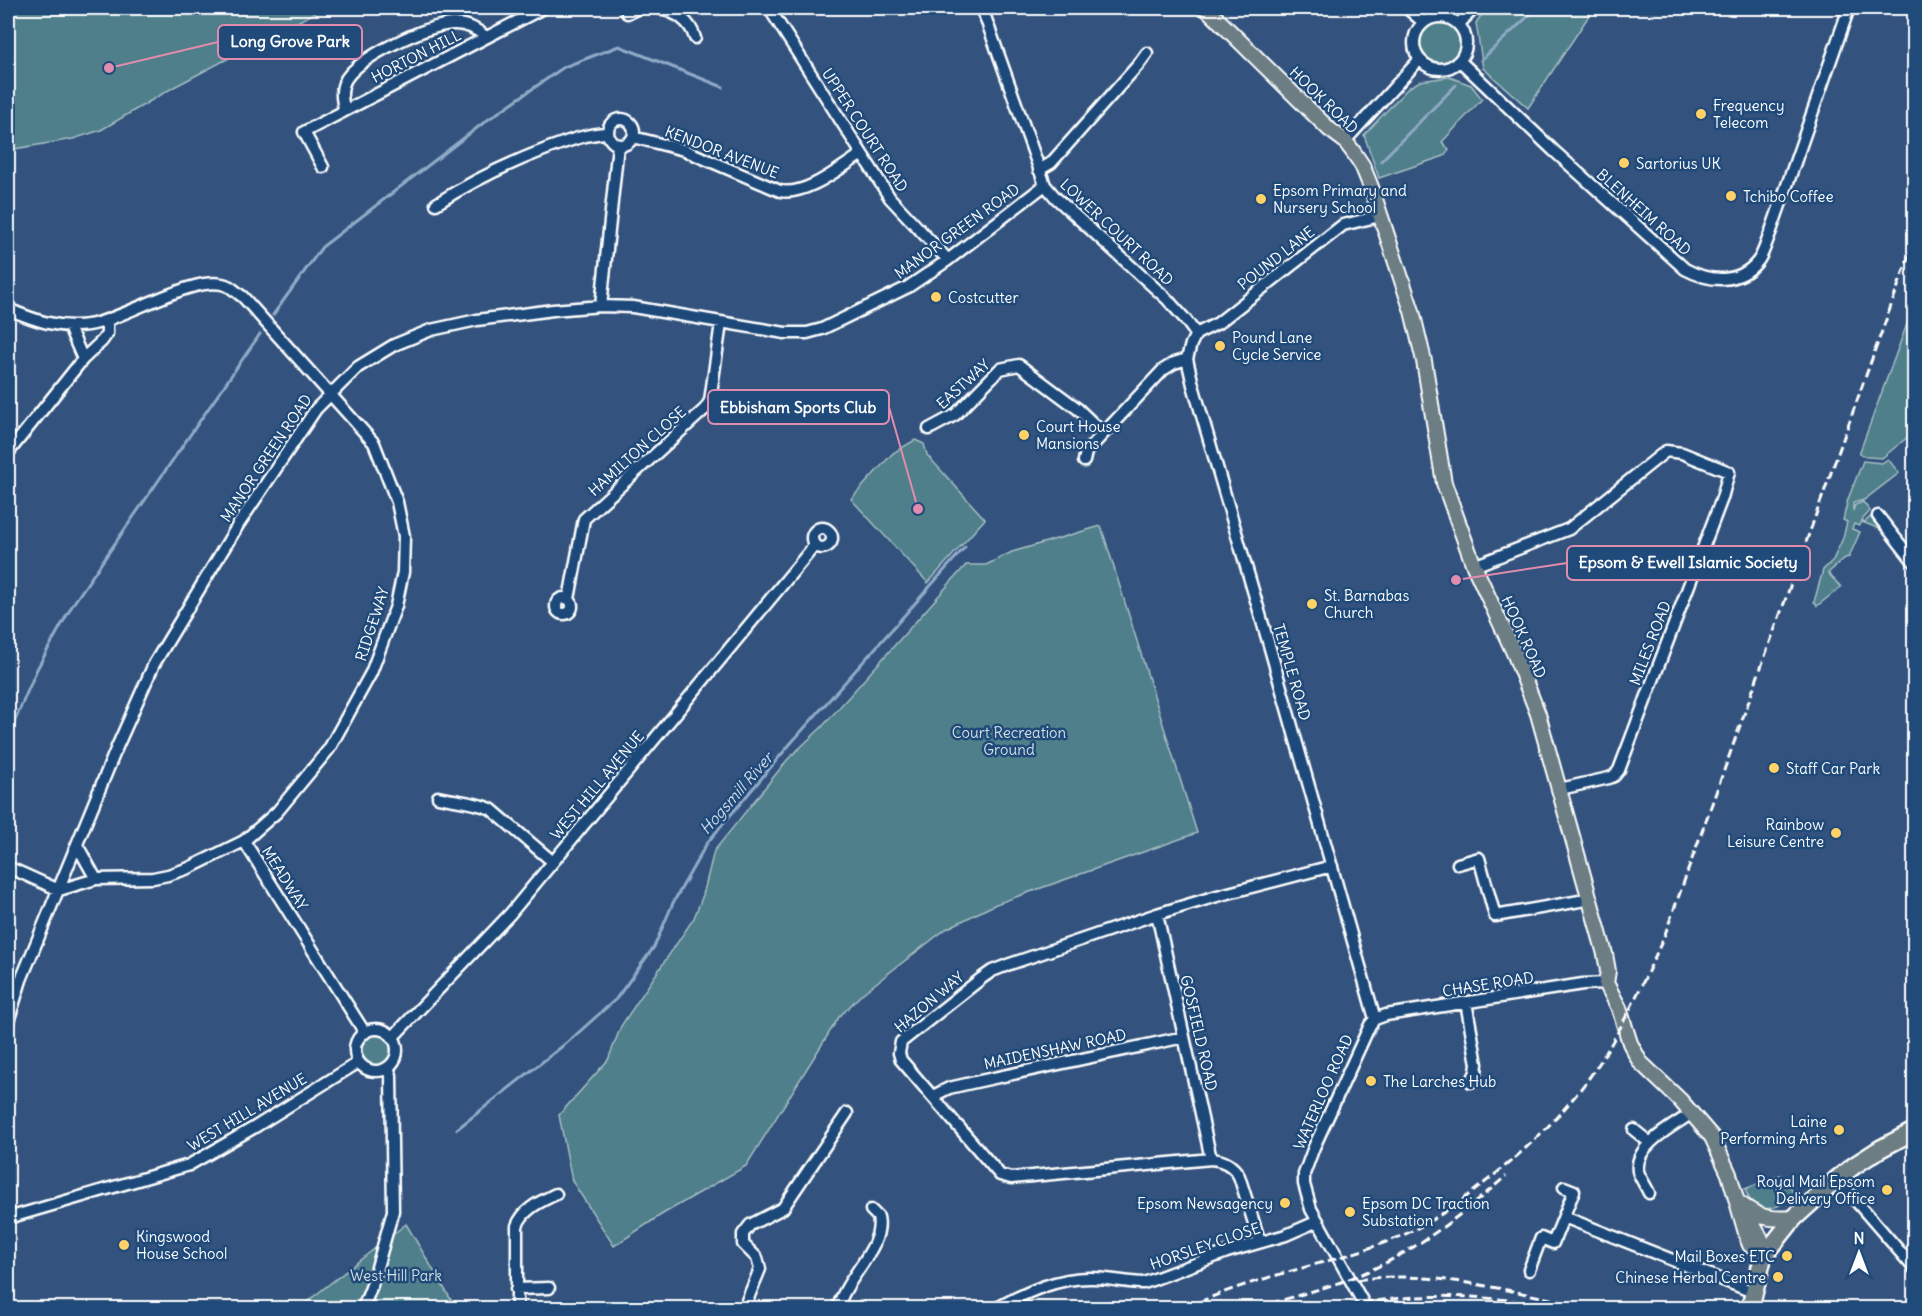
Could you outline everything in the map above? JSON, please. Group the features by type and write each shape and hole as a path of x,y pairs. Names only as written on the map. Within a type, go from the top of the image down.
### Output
{"highway":[{"path":"1751,1300 1760,1252 1837,1179 1874,1152 1914,1131"}],"main road":[{"name":"HOOK ROAD","path":"1206,8 1329,129 1345,141 1362,165 1412,311 1424,361 1444,483 1474,566 1515,655 1538,714 1605,954 1608,971 1606,983 1619,1008 1626,1035 1640,1062 1707,1129 1718,1148 1739,1203 1738,1212 1750,1245 1760,1252"},
{"path":"1739,1203 1757,1216 1766,1219 1794,1218"}],"street":[{"name":"HORTON HILL","path":"323,167 304,132 543,8"},
{"path":"627,13 640,8"},
{"path":"659,8 674,9 689,24 695,38"},
{"name":"UPPER COURT ROAD","path":"769,8 890,198 948,260"},
{"name":"LOWER COURT ROAD","path":"982,8 1045,185 1056,198 1167,299 1196,334"},
{"path":"1407,8 1423,22"},
{"path":"1460,24 1474,8"},
{"name":"BLENHEIM ROAD","path":"1460,61 1553,150 1685,269 1697,276 1724,280 1735,277 1758,260 1771,231 1849,8"},
{"path":"1444,16 1460,24 1467,40 1466,49 1460,61 1452,67 1436,69 1419,60 1415,51 1414,39 1416,30 1423,22 1444,16"},
{"path":"345,110 341,100 341,90 347,78 358,67 409,36 452,24 477,29 486,37"},
{"path":"1039,170 1051,163 1147,52"},
{"path":"1345,141 1419,60"},
{"path":"623,117 634,129 631,141 625,145 609,141 607,133 608,126 614,120 623,117"},
{"path":"436,204 493,170 517,160 585,135 607,133"},
{"name":"KENDOR AVENUE","path":"633,137 684,150 780,191 789,192 808,186 862,154"},
{"path":"602,306 618,145"},
{"name":"MANOR GREEN ROAD","path":"8,1022 21,980 77,845 140,694 167,640 238,525 316,409 328,394 358,367 394,345 431,330 477,320 602,306 633,308 784,333 807,333 860,311 908,287 948,260 1045,185"},
{"name":"POUND LANE","path":"1196,334 1218,323 1343,225 1380,216"},
{"name":"RIDGEWAY","path":"8,309 37,321 69,327 90,325 158,298 212,282 228,286 243,297 374,443 387,471 397,502 404,536 403,572 396,606 383,645 372,673 329,749 277,812 244,841"},
{"path":"8,453 83,359 107,334 107,320"},
{"name":"HAMILTON CLOSE","path":"568,599 584,519 705,409 710,400 721,323"},
{"path":"69,327 83,359"},
{"path":"1084,461 1086,452 1163,369 1187,359 1196,334"},
{"name":"TEMPLE ROAD","path":"1187,359 1226,503 1269,645 1375,1019"},
{"name":"EASTWAY","path":"929,429 955,415 1000,369 1019,365 1078,410 1103,433"},
{"name":"MILES ROAD","path":"1474,566 1569,529 1666,451 1682,453 1719,466 1729,472 1722,498 1619,770 1609,778 1560,789"},
{"path":"1878,516 1914,562"},
{"name":"WEST HILL AVENUE","path":"393,1037 500,925 815,545"},
{"path":"438,797 482,805 491,809 553,862"},
{"name":"MEADWAY","path":"59,890 96,879 162,877 189,868 244,841 365,1033"},
{"path":"77,845 96,879"},
{"path":"1458,864 1479,858 1495,916 1591,899"},
{"name":"HAZON WAY","path":"1211,1159 1011,1178 1000,1175 901,1060 899,1053 901,1042 992,971 1157,914 1332,866"},
{"path":"8,867 59,890"},
{"name":"GOSFIELD ROAD","path":"1157,914 1211,1159"},
{"name":"CHASE ROAD","path":"1375,1019 1386,1015 1466,1002 1583,984 1606,983"},
{"path":"1466,1002 1477,1064 1472,1082"},
{"name":"WATERLOO ROAD","path":"1366,1308 1318,1221 1306,1194 1304,1174 1370,1024 1375,1019"},
{"path":"376,1029 393,1037 396,1043 396,1057 388,1068 369,1070 359,1062 357,1043 365,1033 376,1029"},
{"name":"MAIDENSHAW ROAD","path":"933,1096 949,1088 970,1083 1184,1037"},
{"name":"WEST HILL AVENUE","path":"8,1218 189,1165 359,1062"},
{"path":"363,1308 372,1285 393,1211 391,1075 388,1068"},
{"path":"744,1308 760,1269 757,1258 743,1244 743,1234 750,1225 783,1208 847,1113"},
{"path":"1649,1193 1638,1167 1649,1142 1692,1113"},
{"path":"1634,1130 1649,1142"},
{"path":"1211,1159 1221,1160 1236,1169 1260,1242"},
{"path":"1837,1179 1914,1268"},
{"path":"1529,1270 1541,1238 1553,1243 1564,1217 1574,1191 1564,1187"},
{"path":"517,1308 515,1236 520,1218 532,1206 556,1194"},
{"path":"838,1308 855,1272 877,1240 878,1217 870,1210"},
{"path":"1564,1217 1751,1300"},
{"name":"HORSLEY CLOSE","path":"997,1308 1023,1294 1054,1282 1094,1278 1144,1283 1204,1260 1286,1235 1318,1221"},
{"path":"516,1289 549,1288"}],"green space":[{"path":"8,8 324,8 174,87 101,130 73,139 8,150"},
{"path":"1486,8 1594,8 1528,108 1483,68 1476,23"},
{"path":"1440,20 1456,27 1463,43 1456,59 1440,66 1424,59 1417,43 1424,27"},
{"path":"1449,77 1471,85 1482,99 1442,142 1449,149 1444,156 1379,178 1364,135 1408,88 1420,81"},
{"path":"1914,305 1914,432 1882,458 1859,454"},
{"path":"915,440 924,444 927,455 985,519 928,583 851,499 893,453"},
{"path":"1888,459 1899,473 1864,500 1853,503 1853,511 1855,505 1863,502 1870,511 1862,520 1865,522 1870,517 1880,529 1862,522 1859,526 1854,524 1852,529 1860,532 1849,557 1828,573 1841,587 1817,606 1814,602 1823,570 1833,560 1843,538 1847,522 1843,520 1848,499 1863,461 1882,463"},
{"name":"Court Recreation Ground","path":"1101,526 1197,833 996,904 946,929 863,993 839,1017 746,1166 661,1215 614,1246 572,1181 559,1115 608,1060 621,1026 694,918 703,895 714,851 788,759 822,727 966,565 986,565 1012,552"},
{"path":"377,1035 388,1039 392,1050 388,1061 377,1065 366,1061 362,1050 366,1039"},
{"path":"1780,1175 1795,1194 1775,1207 1761,1208 1754,1204 1745,1189"},
{"name":"West Hill Park","path":"406,1224 456,1308 299,1308"}],"waterway":[{"name":"Hogsmill River","path":"1481,60 1537,8"},
{"path":"273,315 322,247 486,121 564,67 619,46 723,87"},
{"name":"Hogsmill River","path":"1381,161 1456,85"},
{"path":"8,737 37,669 73,604 260,334"},
{"name":"Hogsmill River","path":"457,1129 569,1041 616,999 654,947 673,903 707,843 791,743 965,547"}],"railway":[{"path":"1187,1308 1235,1288 1386,1242 1435,1218 1479,1187 1530,1144 1576,1095 1602,1059 1627,1015 1664,937 1914,242"},
{"path":"1258,1308 1343,1281 1389,1261 1442,1228 1506,1176"},
{"path":"1357,1280 1385,1277 1445,1280 1594,1308"},
{"path":"1337,1308 1360,1303 1432,1296 1528,1303"},
{"path":"1881,1308 1914,1304"}],"place":[{"name":"Long Grove Park","path":"109,68"},
{"name":"Frequency Telecom","path":"1701,114"},
{"name":"Sartorius UK","path":"1624,163"},
{"name":"Tchibo Coffee","path":"1731,196"},
{"name":"Epsom Primary and Nursery School","path":"1261,199"},
{"name":"Costcutter","path":"936,297"},
{"name":"Pound Lane Cycle Service","path":"1220,346"},
{"name":"Court House Mansions","path":"1024,435"},
{"name":"Ebbisham Sports Club","path":"918,509"},
{"name":"Epsom & Ewell Islamic Society","path":"1456,580"},
{"name":"St. Barnabas Church","path":"1312,604"},
{"name":"Staff Car Park","path":"1774,768"},
{"name":"Rainbow Leisure Centre","path":"1836,833"},
{"name":"The Larches Hub","path":"1371,1081"},
{"name":"Laine Performing Arts","path":"1839,1130"},
{"name":"Royal Mail Epsom Delivery Office","path":"1887,1190"},
{"name":"Epsom Newsagency","path":"1285,1203"},
{"name":"Epsom DC Traction Substation","path":"1350,1212"},
{"name":"Kingswood House School","path":"124,1245"},
{"name":"Mail Boxes ETC","path":"1787,1256"},
{"name":"Chinese Herbal Centre","path":"1778,1277"}]}
